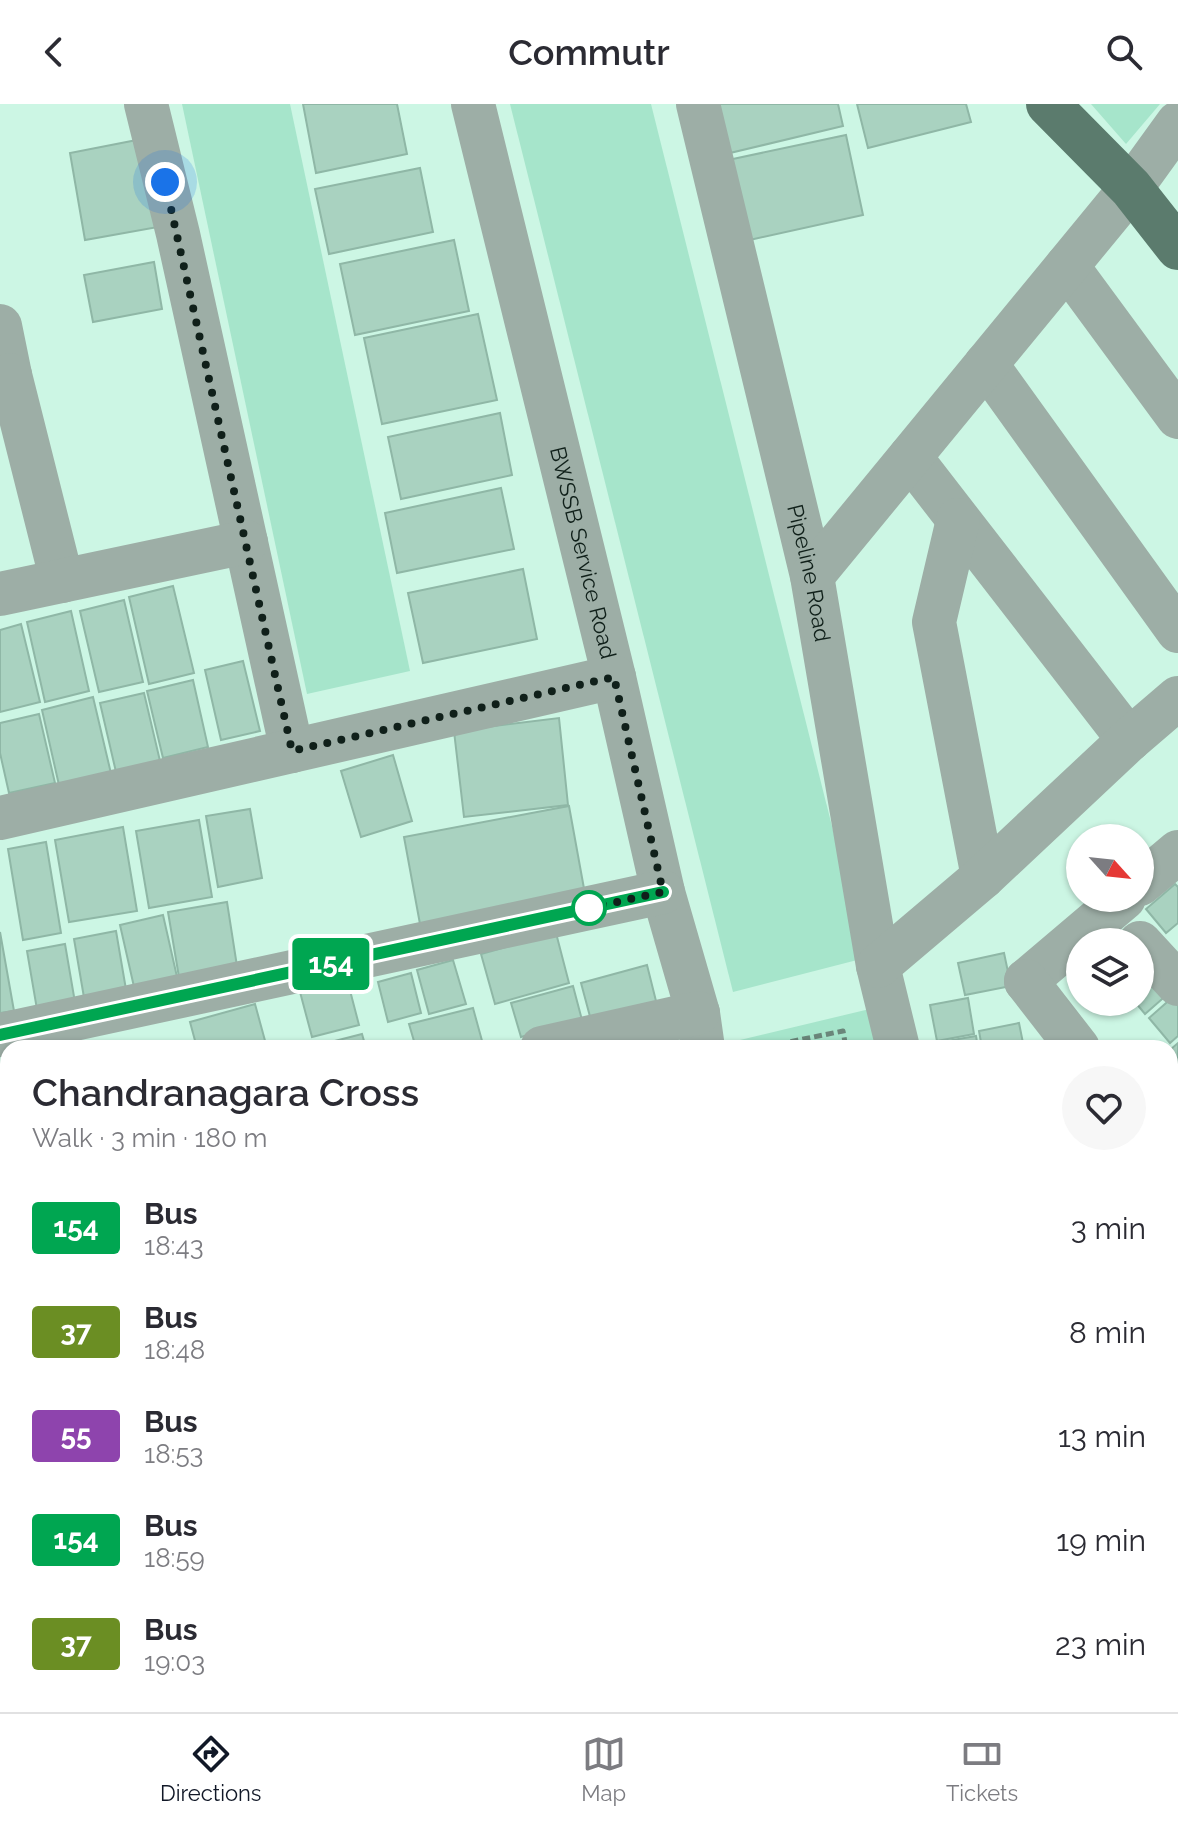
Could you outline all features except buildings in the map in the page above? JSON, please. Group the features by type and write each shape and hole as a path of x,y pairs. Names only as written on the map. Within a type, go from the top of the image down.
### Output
{"main road":[{"path":"1048,104 1131,188 1178,248"}],"street":[{"path":"146,104 178,234 292,751"},
{"name":"BWSSB Service Road","path":"473,104 614,677 663,892 700,1030"},
{"name":"Pipeline Road","path":"698,104 812,576 878,966 896,1040"},
{"path":"812,576 1131,188 1178,123"},
{"path":"1067,266 1178,417"},
{"path":"0,326 5,376 62,581"},
{"path":"986,364 1178,631"},
{"path":"910,457 1129,740"},
{"path":"958,520 934,622 983,877"},
{"path":"0,594 246,542"},
{"path":"0,818 614,677"},
{"path":"878,966 983,877 1178,698"},
{"path":"1154,872 1178,852"},
{"path":"0,1035 663,892"},
{"path":"1026,981 1107,912"},
{"path":"1154,957 1178,984"},
{"path":"1026,981 1039,1040"},
{"path":"1026,981 1072,1040"},
{"path":"612,1040 700,1030"}],"path":[{"path":"799,1040 843,1031 845,1040"}],"green space":[{"path":"182,104 290,104 410,671 307,694"},
{"path":"510,104 651,104 865,958 733,992"},
{"path":"1091,104 1160,104 1126,144"},
{"path":"878,1007 885,1040 740,1040"}],"bus line":[{"name":"154","path":"0,1035 663,892"}],"route":[{"path":"165,182 292,751 614,677 663,892 589,908"}]}
